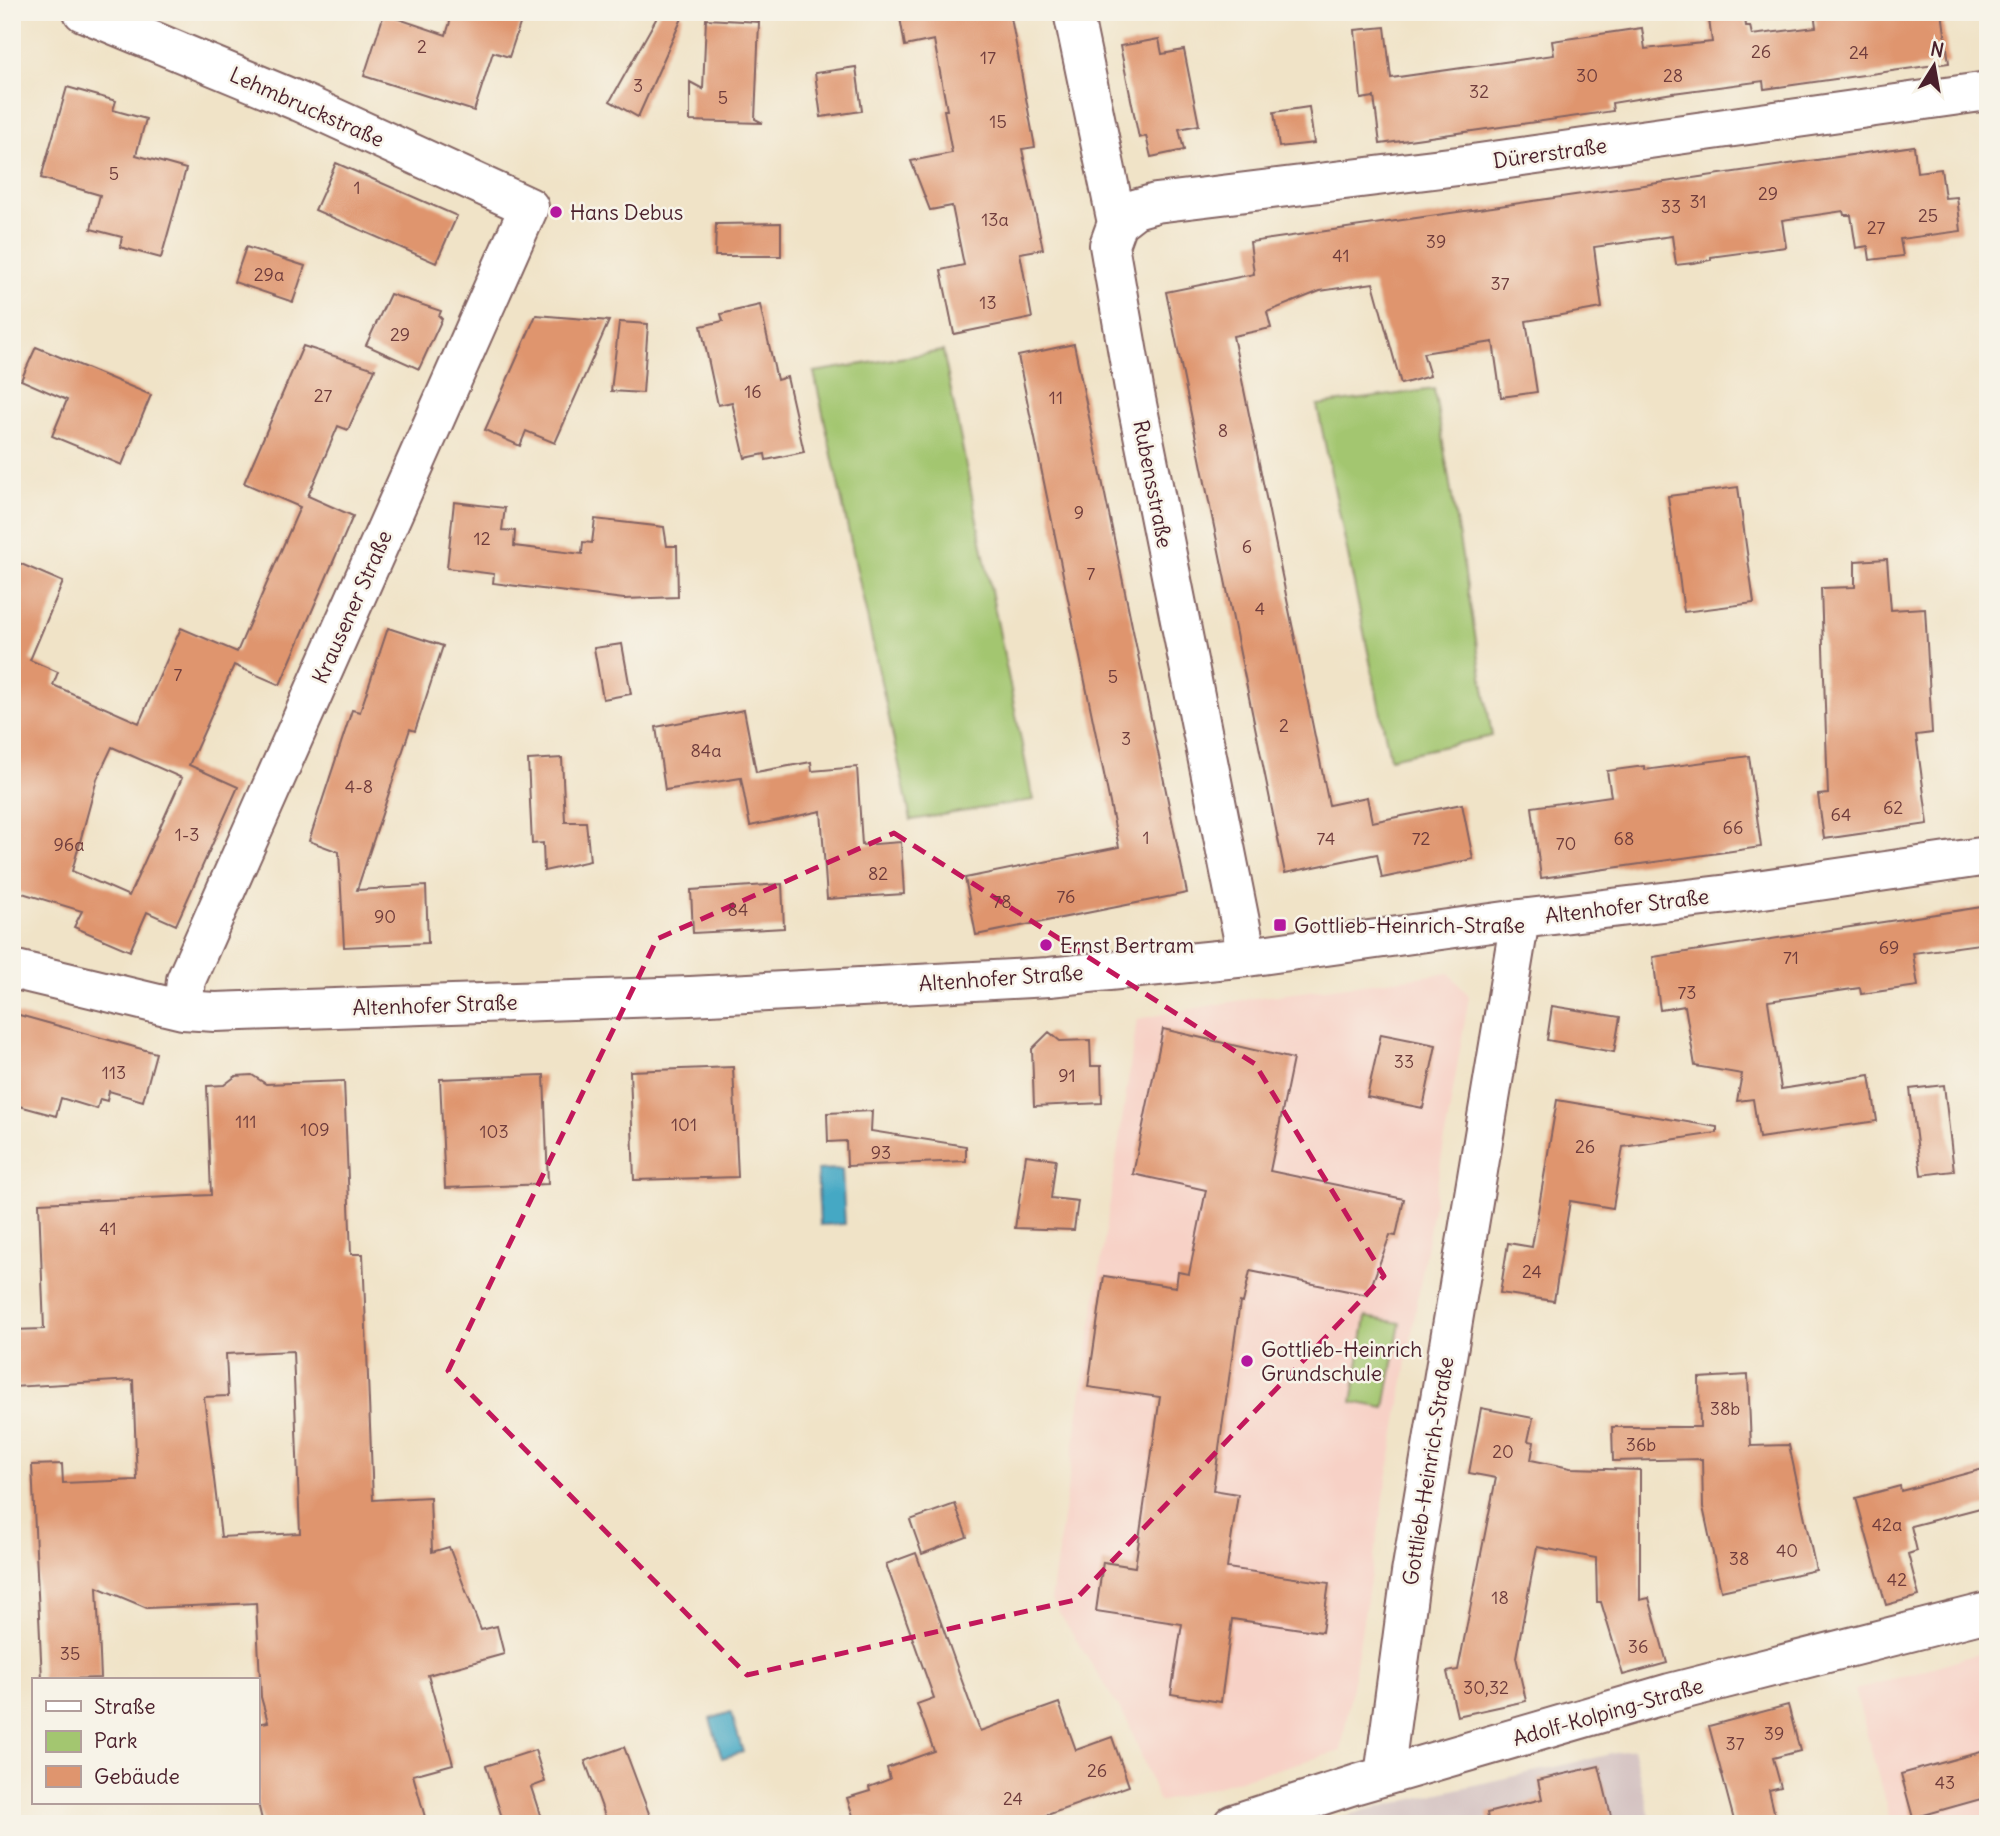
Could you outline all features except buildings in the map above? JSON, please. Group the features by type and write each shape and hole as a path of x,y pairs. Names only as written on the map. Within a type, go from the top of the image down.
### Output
{"street":[{"name":"Lehmbruckstraße","path":"83,12 300,102 529,207"},
{"name":"Rubensstraße","path":"1073,12 1117,223 1109,245 1111,259 1247,957"},
{"name":"Dürerstraße","path":"1117,223 1135,209 1156,203 1471,164 1988,91"},
{"name":"Krausener Straße","path":"183,1010 186,980 529,207"},
{"name":"Altenhofer Straße","path":"12,969 183,1010 293,1010 690,996 1049,977 1247,957 1520,919 1729,894 1988,856"},
{"name":"Gottlieb-Heinrich-Straße","path":"1384,1776 1411,1573 1520,919"},
{"name":"Adolf-Kolping-Straße","path":"1233,1824 1275,1817 1384,1776 1711,1682 1988,1612"}],"highlighted area":[{"path":"894,833 1255,1064 1384,1276 1075,1600 747,1675 448,1371 657,939"}],"shaded area":[{"name":"Gottlieb-Heinrich Grundschule","path":"1449,973 1469,996 1341,1751 1159,1802 1129,1724 1051,1600 1137,1019 1247,999"},
{"path":"1988,1651 1988,1824 1891,1824 1855,1690"},
{"path":"1633,1749 1652,1824 1325,1824 1365,1810"}],"green space":[{"path":"943,351 1033,800 911,820 814,372"},
{"path":"1434,389 1492,736 1390,758 1317,405"},
{"path":"1366,1317 1400,1323 1385,1408 1352,1402"}],"water":[{"path":"842,1169 845,1224 820,1225 817,1170"},
{"path":"731,1712 743,1752 722,1758 710,1719"}],"place":[{"name":"Hans Debus","path":"556,212"},
{"name":"Gottlieb-Heinrich-Straße","path":"1280,925"},
{"name":"Ernst Bertram","path":"1046,945"},
{"name":"Gottlieb-Heinrich Grundschule","path":"1247,1361"}]}
